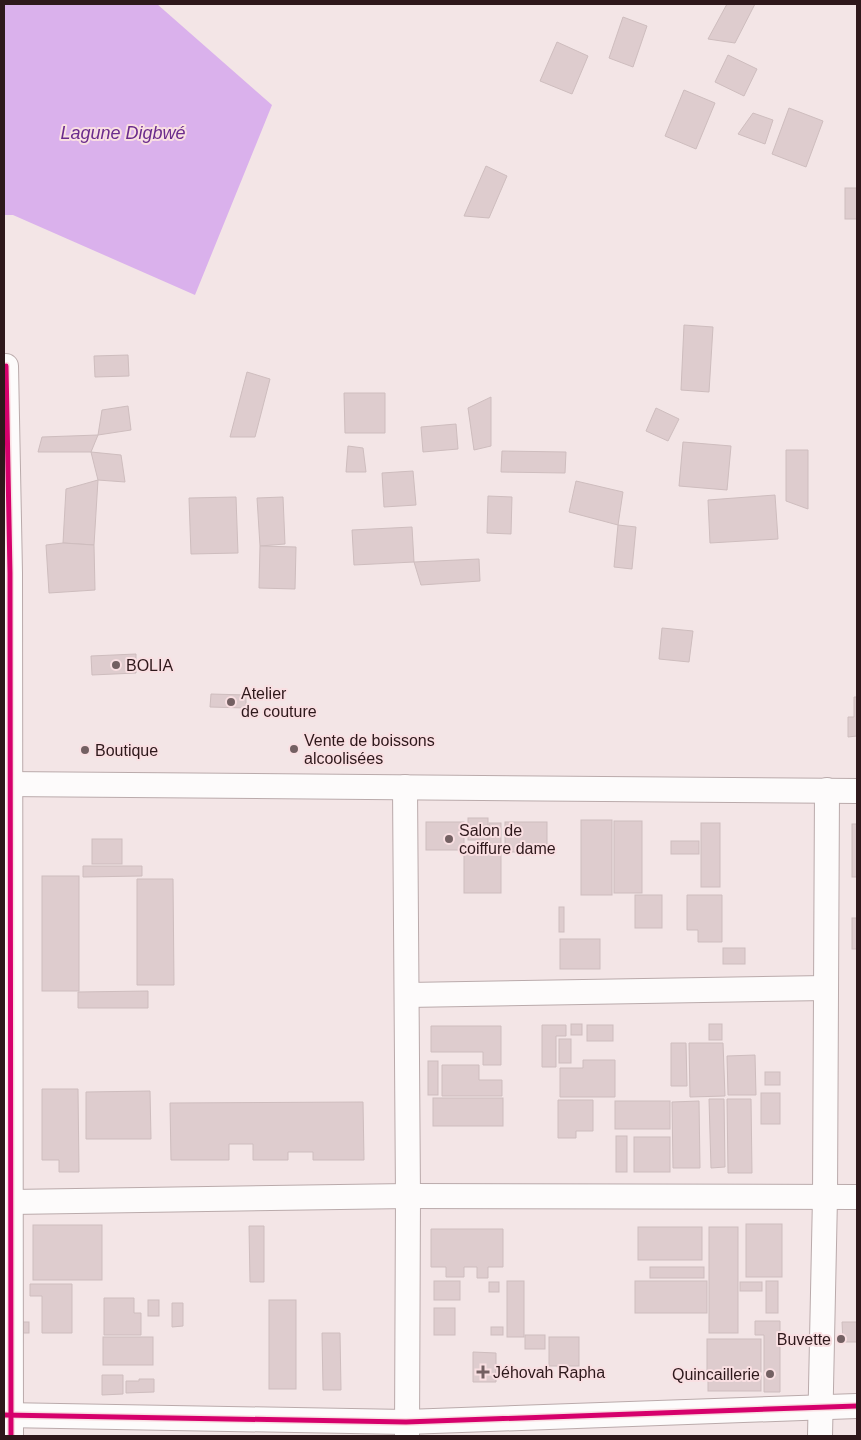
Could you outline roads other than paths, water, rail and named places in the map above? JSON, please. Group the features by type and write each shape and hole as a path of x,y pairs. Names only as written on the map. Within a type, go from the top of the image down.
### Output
{"street":[{"path":"6,366 11,1202 9,1422 200,1427 407,1429 857,1406"},
{"path":"7,784 857,790"},
{"path":"405,787 408,1196 407,1429"},
{"path":"820,1436 825,1196 827,790"},
{"path":"407,995 826,988"},
{"path":"11,1202 408,1196 857,1197"}],"water":[{"name":"Lagune Digbwé","path":"4,4 157,4 272,105 195,295 13,215 4,215"}],"place":[{"name":"BOLIA","path":"116,665"},
{"name":"Atelier de couture","path":"231,702"},
{"name":"Vente de boissons alcoolisées","path":"294,749"},
{"name":"Boutique","path":"85,750"},
{"name":"Salon de coiffure dame","path":"449,839"},
{"name":"Buvette","path":"841,1339"},
{"name":"Jéhovah Rapha","path":"483,1372"},
{"name":"Quincaillerie","path":"770,1374"}]}
